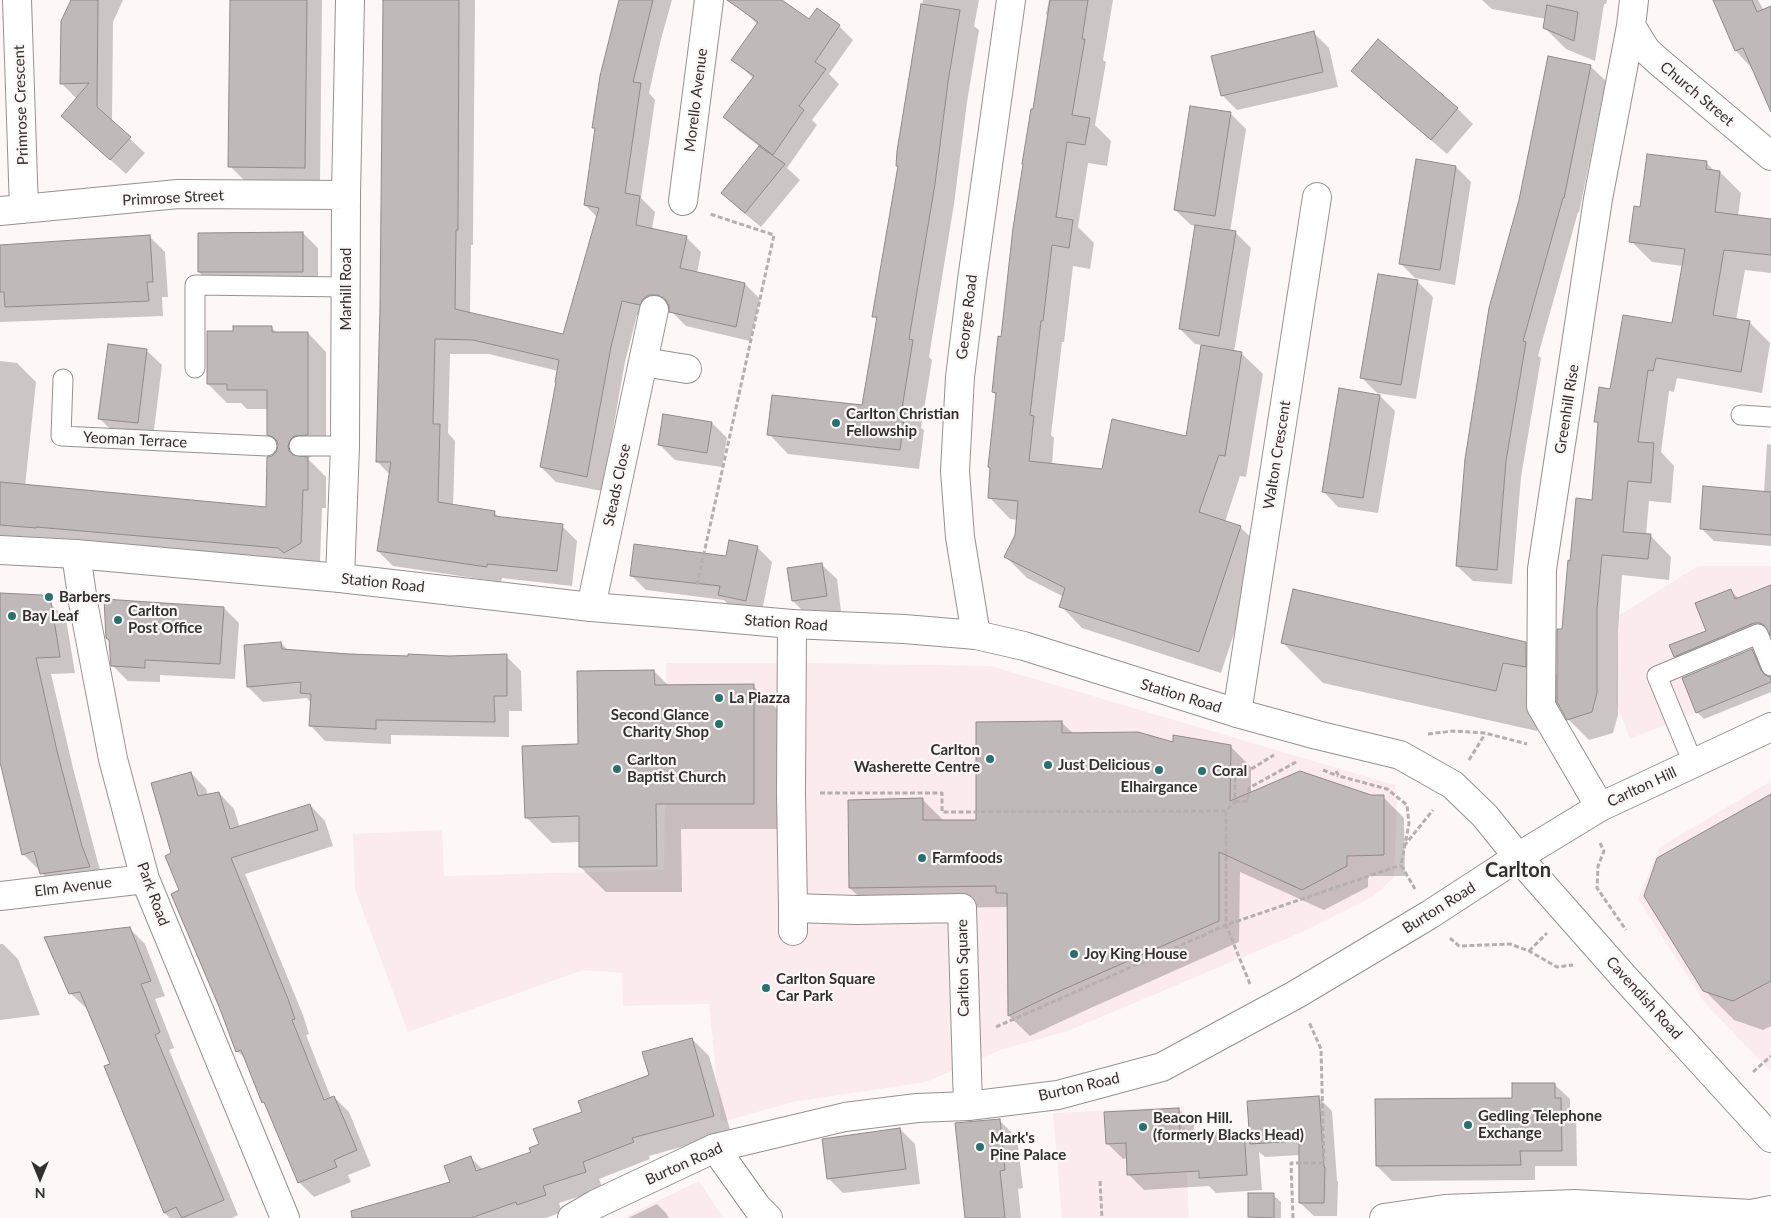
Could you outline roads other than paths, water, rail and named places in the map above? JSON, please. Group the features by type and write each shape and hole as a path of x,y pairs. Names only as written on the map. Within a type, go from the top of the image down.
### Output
{"street":[{"name":"Primrose Crescent","path":"12,210 16,0"},
{"name":"Marhill Road","path":"340,578 345,446 346,195 350,0"},
{"name":"Morello Avenue","path":"683,201 709,0"},
{"name":"George Road","path":"976,635 960,537 955,471 960,377 1011,0"},
{"name":"Church Street","path":"1633,13 1646,50 1771,156"},
{"name":"Greenhill Rise","path":"1600,807 1541,706 1542,569 1598,199 1633,13"},
{"name":"Primrose Street","path":"12,210 178,194 346,195"},
{"name":"Walton Crescent","path":"1237,713 1317,197"},
{"name":"Steads Close","path":"591,607 654,310"},
{"path":"643,362 687,369"},
{"name":"Station Road","path":"0,550 76,554 340,578 591,607 792,624 904,629 976,635 1024,646 1237,713 1317,736 1400,755 1453,786 1485,816 1518,857"},
{"name":"Park Road","path":"76,554 83,602 113,759 145,879 285,1218"},
{"name":"Carlton Square","path":"792,624 791,792 793,920 856,910 962,908 968,1106"},
{"name":"Carlton Hill","path":"1518,857 1600,807 1771,727"},
{"name":"Burton Road","path":"572,1218 596,1204 715,1148 845,1117 917,1108 968,1106 1058,1095 1162,1067 1295,995 1430,915 1518,857"},
{"name":"Cavendish Road","path":"1518,857 1624,977 1771,1138"},
{"name":"Elm Avenue","path":"0,896 145,879"},
{"path":"715,1148 757,1207 768,1218"},
{"path":"1384,1218 1445,1209 1575,1204 1750,1214 1771,1210"}],"lane":[{"path":"194,368 194,285 346,287"},
{"name":"Yeoman Terrace","path":"62,379 61,436 267,446"},
{"path":"1741,415 1771,417"},
{"path":"299,446 345,446"},
{"path":"1693,763 1657,676 1758,634 1771,666"}],"place":[{"name":"Carlton Christian Fellowship","path":"836,423"},
{"name":"Barbers","path":"49,597"},
{"name":"Bay Leaf","path":"12,616"},
{"name":"Carlton Post Office","path":"118,620"},
{"name":"La Piazza","path":"719,698"},
{"name":"Second Glance Charity Shop","path":"719,724"},
{"name":"Carlton Washerette Centre","path":"990,759"},
{"name":"Just Delicious","path":"1048,765"},
{"name":"Carlton Baptist Church","path":"617,769"},
{"name":"Elhairgance","path":"1159,770"},
{"name":"Coral","path":"1202,771"},
{"name":"Farmfoods","path":"922,858"},
{"name":"Joy King House","path":"1074,954"},
{"name":"Carlton Square Car Park","path":"766,988"},
{"name":"Gedling Telephone Exchange","path":"1468,1125"},
{"name":"Beacon Hill. (formerly Blacks Head)","path":"1143,1127"},
{"name":"Mark's Pine Palace","path":"980,1147"}],"district":[{"name":"Carlton","path":"1518,871"}]}
